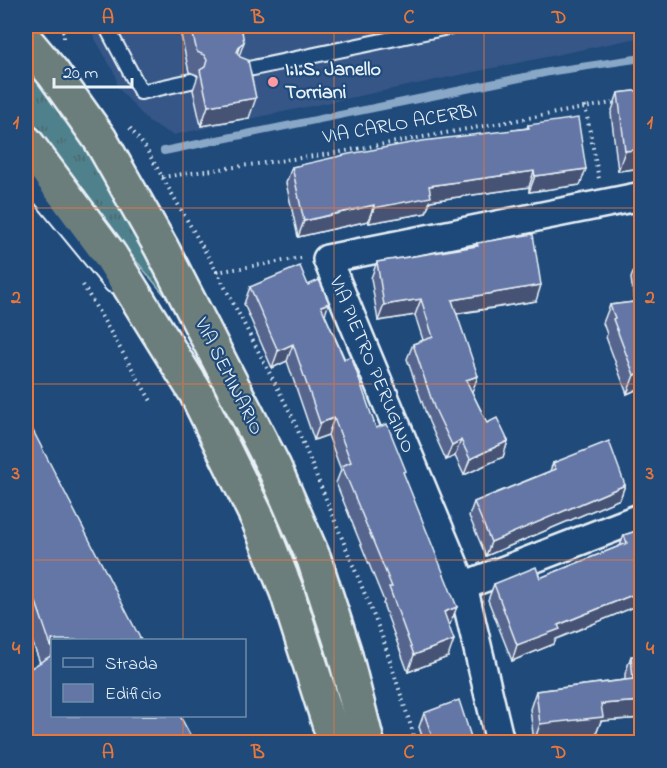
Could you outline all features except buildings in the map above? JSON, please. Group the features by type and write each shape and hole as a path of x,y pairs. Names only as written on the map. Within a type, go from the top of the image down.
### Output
{"highway":[{"name":"VIA SEMINARIO","path":"26,41 53,73 100,140 166,258 274,467 314,559 344,651 367,742"},
{"name":"VIA SEMINARIO","path":"26,142 110,255 196,393 258,519 287,592 335,742"}],"street":[{"name":"VIA PIETRO PERUGINO","path":"500,742 463,586 327,259 642,196"},
{"path":"463,586 642,517"}],"lane":[{"path":"106,26 141,92 191,81"},
{"path":"239,71 453,26"},
{"path":"26,180 175,360"}],"path":[{"path":"59,26 65,38 63,44"},
{"name":"VIA CARLO ACERBI","path":"162,177 329,154 585,106 619,102"},
{"path":"585,106 603,203"},
{"path":"327,259 311,257 217,273 292,416 382,636 416,742"},
{"path":"80,279 151,401"}],"shaded area":[{"name":"I.I.S. Janello Torriani","path":"88,26 641,26 642,37 173,135 149,122 117,87 116,76"}],"green space":[{"path":"26,68 80,133 176,309 26,127"}],"waterway":[{"path":"164,151 554,71 642,58"}],"place":[{"name":"I.I.S. Janello Torriani","path":"273,82"}]}
